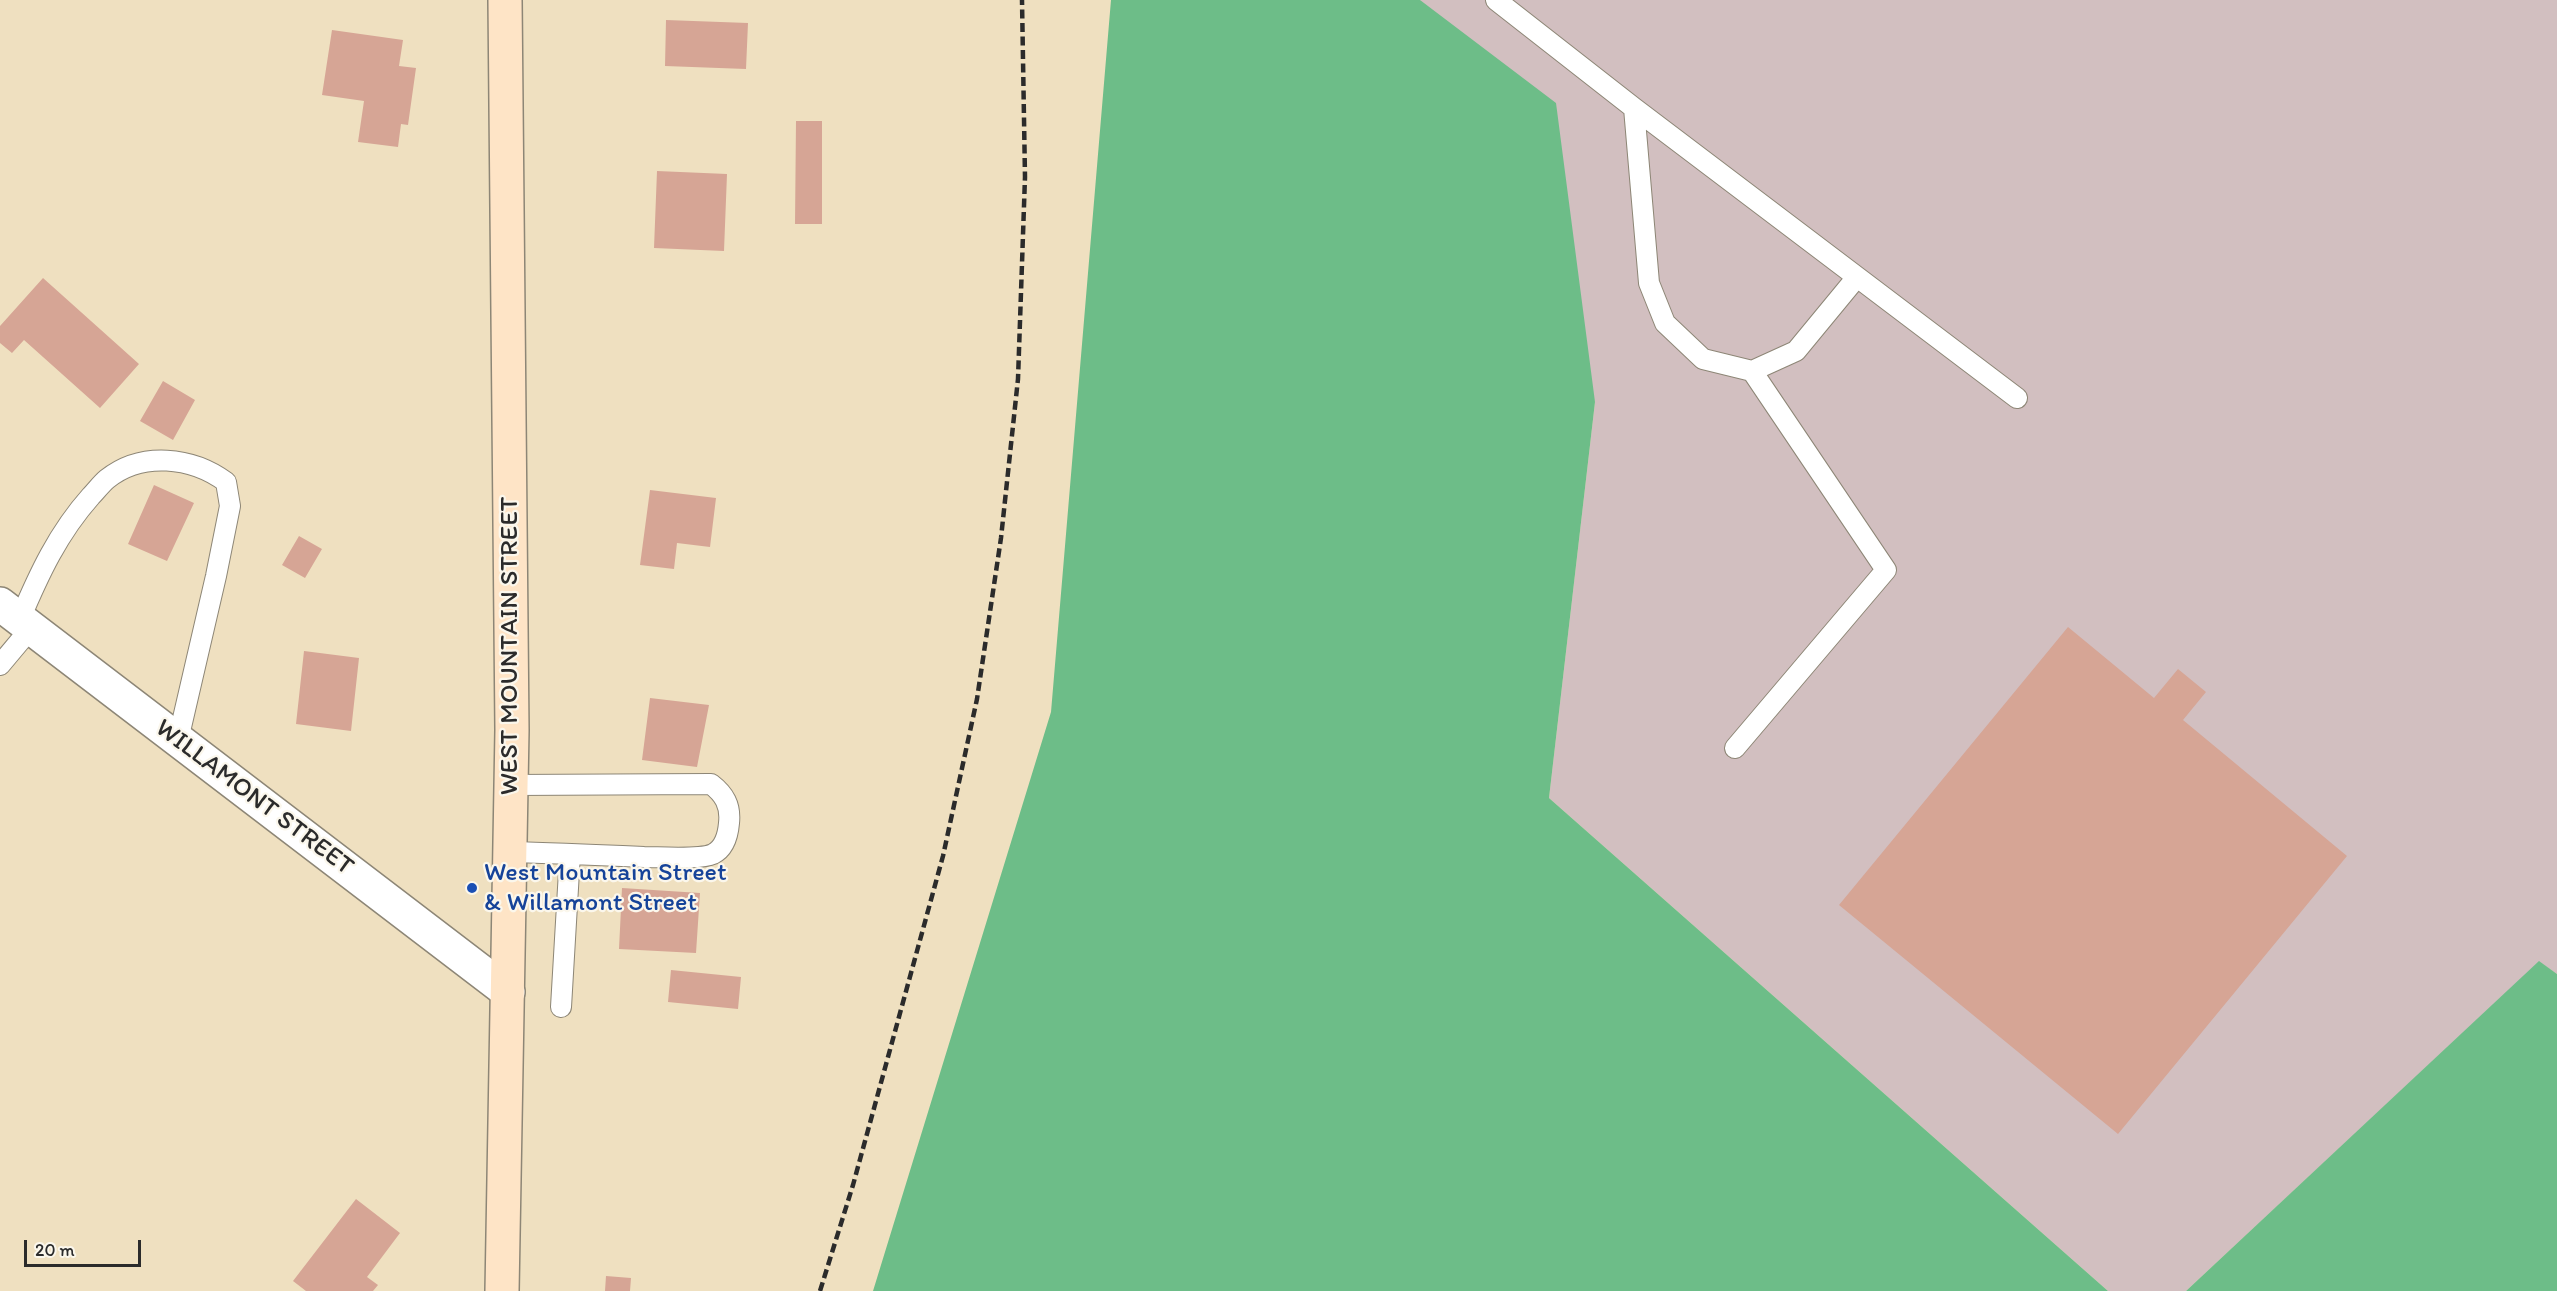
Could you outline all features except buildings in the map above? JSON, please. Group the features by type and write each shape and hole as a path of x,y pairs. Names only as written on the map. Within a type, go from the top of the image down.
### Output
{"main road":[{"name":"WEST MOUNTAIN STREET","path":"502,1291 511,785 505,0"}],"street":[{"name":"WILLAMONT STREET","path":"17,617 508,992"}],"lane":[{"path":"1496,0 1634,108 2017,398"},
{"path":"1634,108 1649,283 1665,323 1703,358 1752,371 1796,351 1857,277"},
{"path":"1735,748 1886,570 1752,371"},
{"path":"0,665 17,617 55,543 81,507 107,479 132,465 161,459 191,463 212,472 226,482 230,506 178,740"},
{"path":"510,852 678,858 712,855 723,846 728,833 728,803 721,791 711,784 511,785"},
{"path":"561,1007 570,854"}],"shaded area":[{"path":"1420,0 2557,0 2557,974 2539,962 2186,1291 2108,1291 1549,798 1595,402"}],"green space":[{"path":"1111,0 1420,0 1556,103 1595,402 1549,798 2108,1291 873,1291 1051,712"},
{"path":"2539,961 2557,974 2557,1291 2186,1291"}],"railway":[{"path":"820,1291 853,1185 943,856 977,699 1001,538 1018,379 1025,177 1022,0"}],"place":[{"name":"West Mountain Street & Willamont Street","path":"472,888"}]}
